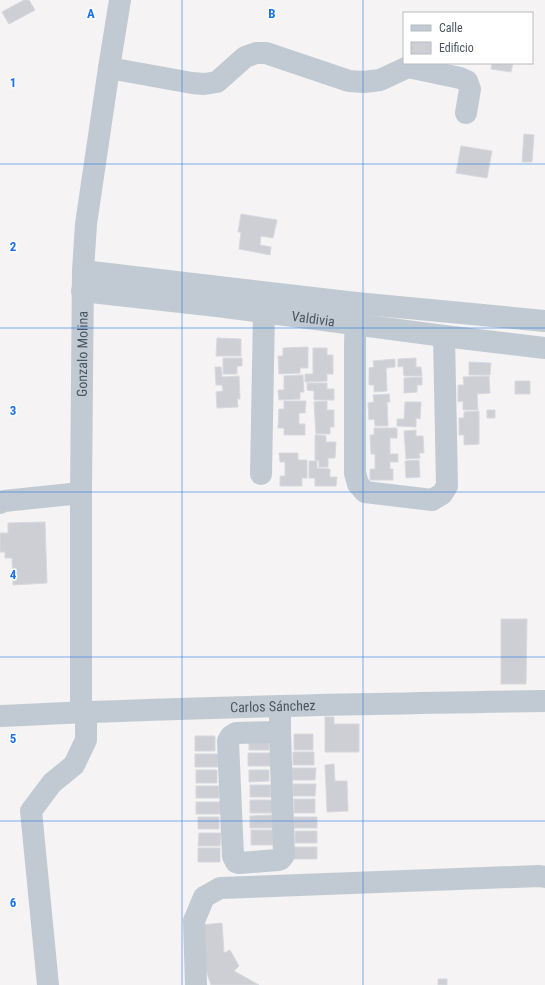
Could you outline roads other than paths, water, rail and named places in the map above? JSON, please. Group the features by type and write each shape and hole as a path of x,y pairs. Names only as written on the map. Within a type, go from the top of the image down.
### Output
{"street":[{"name":"Gonzalo Molina","path":"48,985 31,810 52,783 74,765 86,740 84,711 81,492 83,281 86,224 120,0"},
{"path":"109,68 204,84 217,82 245,58 256,53 266,53 349,81 364,82 380,80 408,67 460,78 467,81 470,89 466,113"},
{"name":"Valdivia","path":"83,281 356,314 545,321"},
{"path":"261,474 266,302"},
{"path":"356,314 355,473 358,484 365,492 432,500 442,494 447,486 444,336"},
{"name":"Valdivia","path":"356,314 444,336 545,348"},
{"path":"0,504 4,501 81,492"},
{"name":"Carlos Sánchez","path":"0,716 84,711 545,701"},
{"path":"280,706 284,855 278,860 239,863 236,862 233,856 228,741 231,736 236,733 280,732"},
{"path":"196,985 194,921 204,897 220,888 538,876 545,877"}]}
